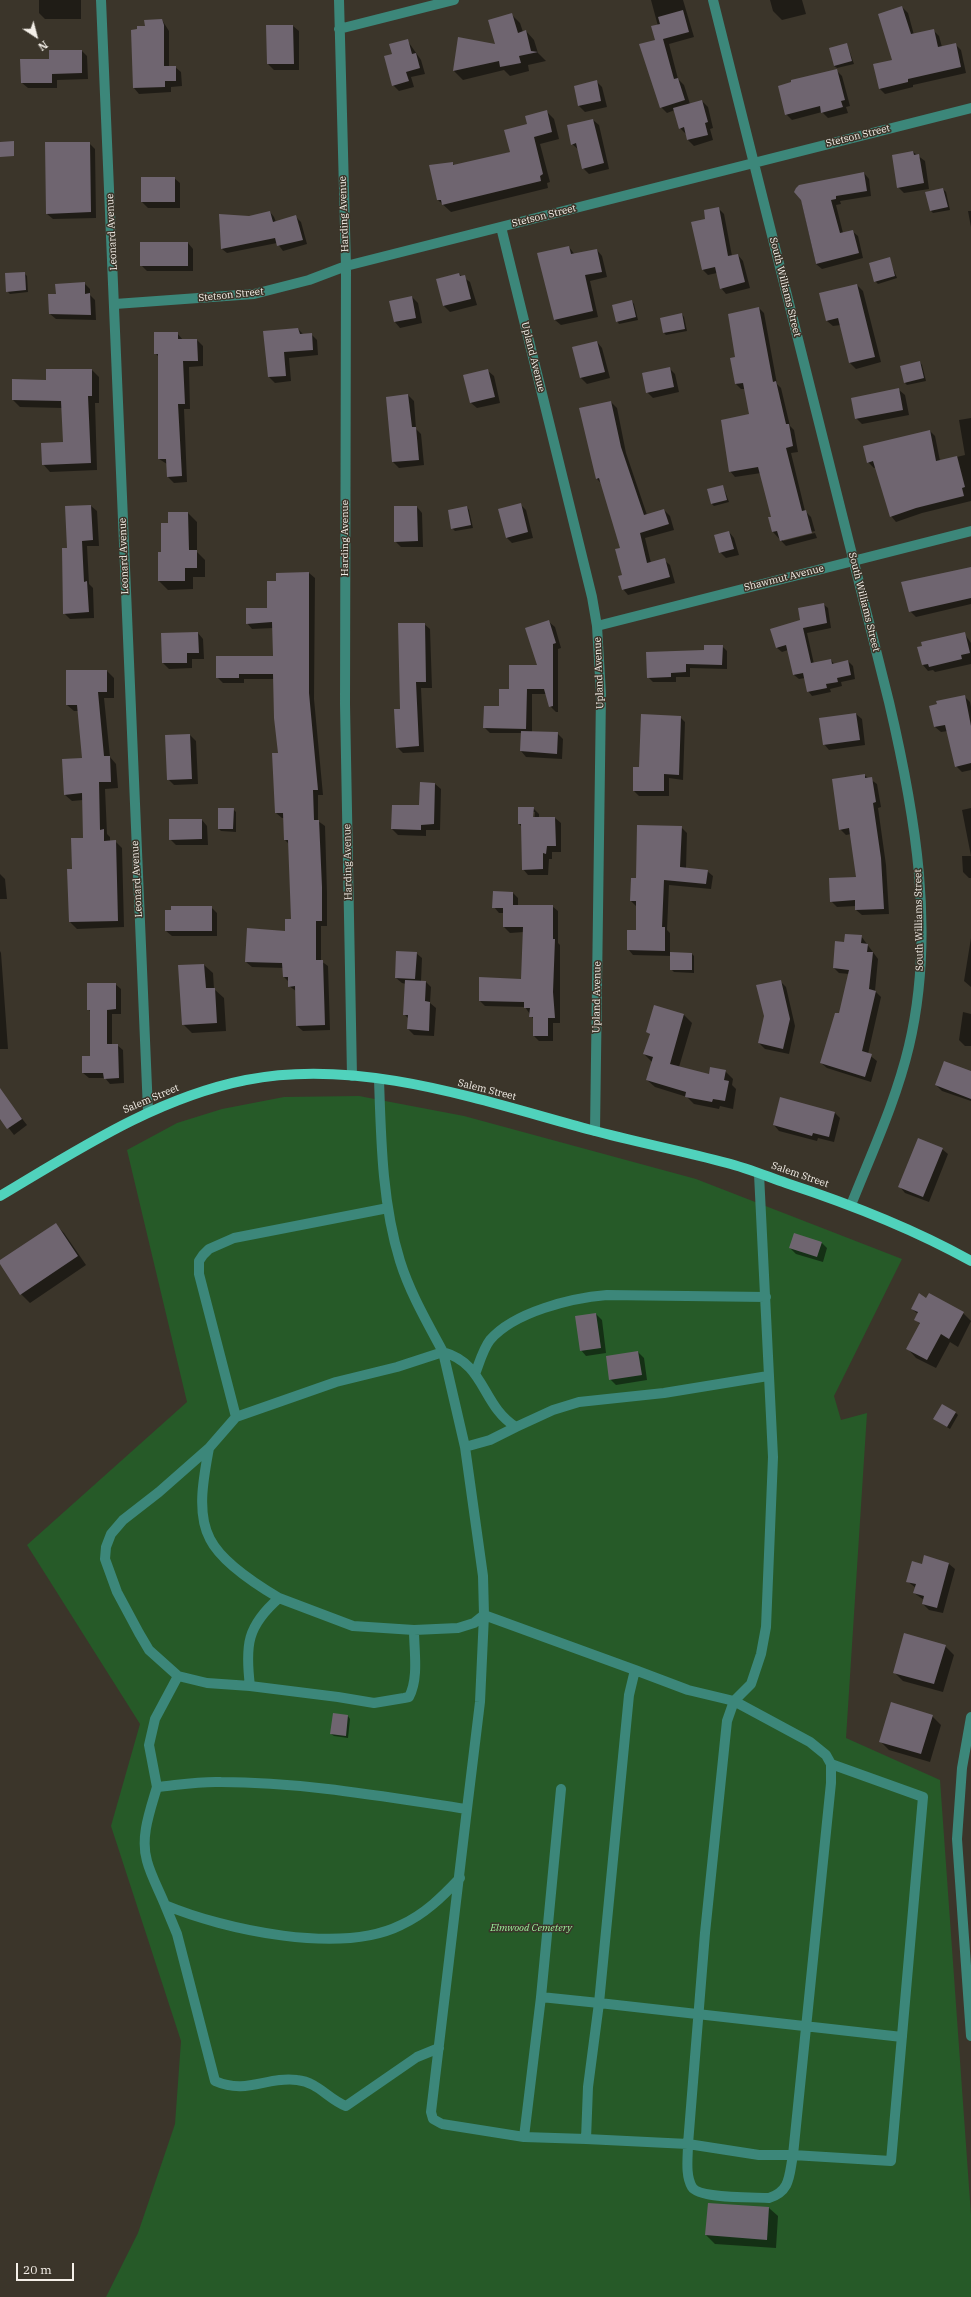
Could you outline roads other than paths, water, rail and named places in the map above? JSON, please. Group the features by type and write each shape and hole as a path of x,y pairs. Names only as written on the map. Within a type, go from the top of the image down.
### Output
{"main road":[{"name":"Salem Street","path":"0,1196 115,1128 148,1111 215,1087 250,1079 288,1075 352,1076 379,1079 462,1095 595,1131 729,1164 851,1205 895,1222 971,1261"}],"street":[{"name":"Leonard Avenue","path":"101,0 115,304 134,816 148,1111"},
{"name":"Harding Avenue","path":"339,0 346,266 345,704 352,1076"},
{"path":"339,29 454,0"},
{"name":"South Williams Street","path":"713,0 903,759 920,875 921,932 919,991 909,1045 892,1103 851,1205"},
{"name":"Stetson Street","path":"115,304 254,294 309,280 346,266 971,108"},
{"name":"Upland Avenue","path":"501,227 585,568 597,626 601,694 595,1131"},
{"name":"Shawmut Avenue","path":"597,626 971,531"},
{"path":"379,1079 388,1208 400,1260 412,1292 443,1352 465,1447 482,1576 484,1615 480,1702 431,2112 433,2118 442,2124 462,2129 524,2137 688,2144 759,2155 793,2155 891,2161 924,1797 831,1764"},
{"path":"484,1615 688,1690 734,1701 810,1742 826,1756 831,1764 831,1784 793,2155 787,2185 780,2195 769,2198 703,2194 693,2188 689,2177 688,2144 727,1721 734,1701 751,1684 761,1654 766,1627 773,1458 759,1174"},
{"path":"236,1417 199,1274 199,1261 202,1255 209,1249 234,1238 388,1208"},
{"path":"475,1374 489,1341 499,1332 517,1320 546,1308 583,1297 607,1295 766,1297"},
{"path":"414,1630 414,1678 412,1691 409,1697 404,1698 374,1703 250,1686 207,1683 178,1676 149,1650 139,1633 117,1592 105,1559 106,1547 111,1534 123,1520 159,1492 209,1448 236,1417 336,1382 398,1367 443,1352 455,1355 466,1362 475,1374 499,1414 516,1427"},
{"path":"465,1447 490,1440 553,1410 579,1402 664,1393 768,1376"},
{"path":"209,1448 202,1494 204,1519 210,1540 247,1577 279,1598 353,1626 414,1630 458,1628 474,1623 484,1615"},
{"path":"250,1686 247,1660 249,1637 254,1624 264,1611 279,1598"},
{"path":"586,2139 588,2087 599,2003 629,1695 635,1670"},
{"path":"178,1676 155,1719 149,1744 157,1788 147,1824 145,1844 147,1860 177,1934 215,2081 226,2086 257,2086 278,2079 298,2080 314,2085 337,2102 346,2106 417,2057 439,2048"},
{"path":"971,1717 962,1768 958,1838 971,2036"},
{"path":"157,1788 220,1782 280,1786 334,1790 467,1809"},
{"path":"524,2137 541,1997 561,1789"},
{"path":"165,1905 190,1915 222,1924 310,1938 343,1938 373,1935 400,1926 437,1902 460,1878"},
{"path":"541,1997 699,2012 805,2027 902,2037"}],"park label":[{"name":"Elmwood Cemetery","path":"531,1928"}]}
